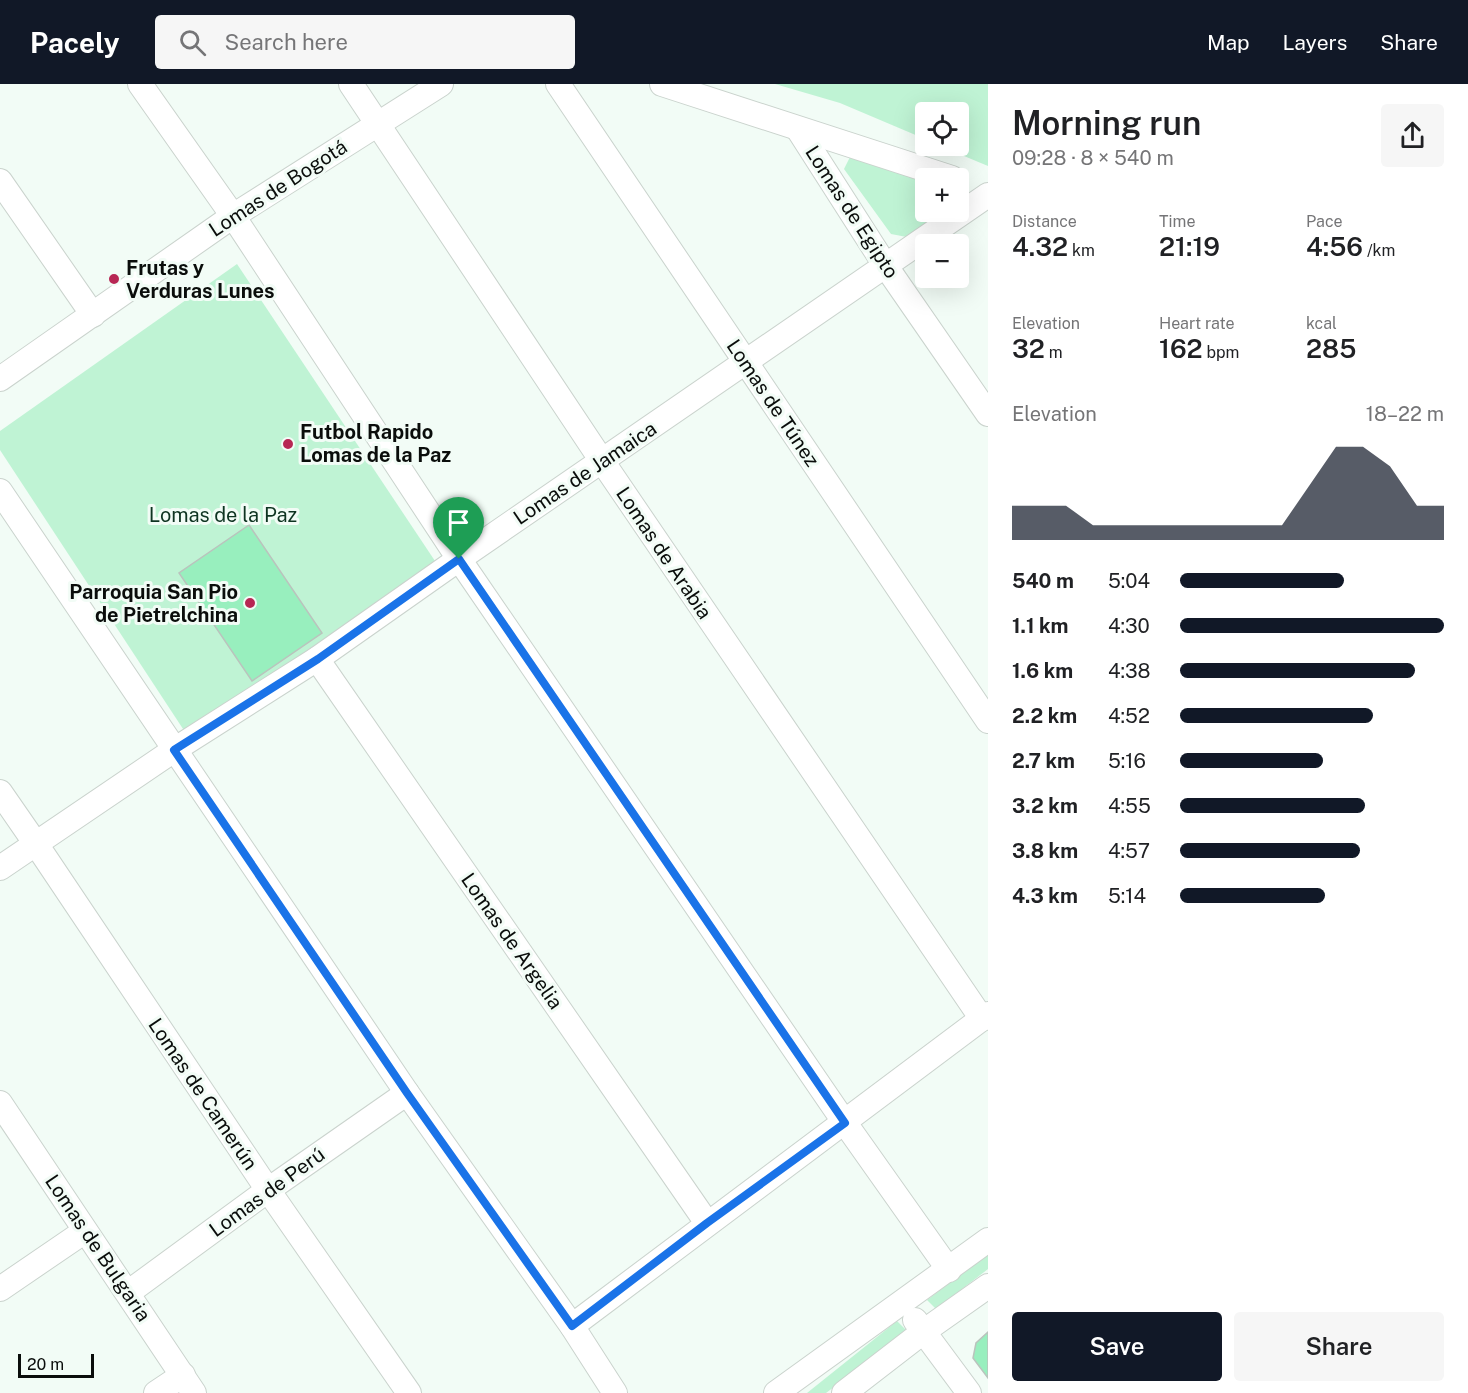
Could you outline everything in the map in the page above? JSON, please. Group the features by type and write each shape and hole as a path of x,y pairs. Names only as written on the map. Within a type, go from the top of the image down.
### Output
{"street":[{"path":"140,84 233,216 459,559 845,1123 948,1269"},
{"name":"Lomas de Arabia","path":"351,84 602,461 985,1017"},
{"name":"Lomas de Bogotá","path":"0,379 233,216 441,84"},
{"name":"Lomas de Túnez","path":"558,84 988,721"},
{"path":"662,84 921,168"},
{"name":"Lomas de Egipto","path":"798,129 885,265 988,414"},
{"path":"0,181 93,315"},
{"path":"969,184 988,190"},
{"name":"Lomas de Jamaica","path":"0,868 174,750 318,659 459,559 988,195"},
{"path":"0,491 407,1093 572,1326 615,1393"},
{"name":"Lomas de Argelia","path":"318,659 707,1223"},
{"name":"Lomas de Camerún","path":"0,792 268,1190 409,1393"},
{"path":"572,1326 985,1017"},
{"name":"Lomas de Perú","path":"129,1292 268,1190 407,1093"},
{"name":"Lomas de Bulgaria","path":"0,1103 189,1384"},
{"path":"0,1289 85,1231"},
{"path":"776,1393 988,1240"},
{"path":"844,1393 923,1332 988,1286"},
{"path":"903,1302 969,1393"},
{"path":"156,1393 189,1384"}],"green space":[{"path":"775,84 988,84 988,166 964,156 969,156 969,102 915,102 915,135 840,103"},
{"path":"853,151 915,174 915,222 935,222 912,238 891,234 844,169"},
{"name":"Lomas de la Paz","path":"237,264 437,564 187,735 0,450 0,431"},
{"path":"988,1254 988,1269 936,1309 927,1300"},
{"path":"897,1321 907,1331 826,1393 807,1393"}],"building":[{"name":"Parroquia San Pio de Pietrelchina","path":"249,525 322,633 252,681 179,573"},
{"path":"988,1332 988,1378 973,1358 976,1343"}],"place":[{"name":"Frutas y Verduras Lunes","path":"114,279"},
{"name":"Futbol Rapido Lomas de la Paz","path":"288,444"},
{"name":"Parroquia San Pio de Pietrelchina","path":"250,603"}],"route":[{"path":"459,559 845,1123 707,1223 572,1326 407,1093 174,750 318,659 459,559"}]}
